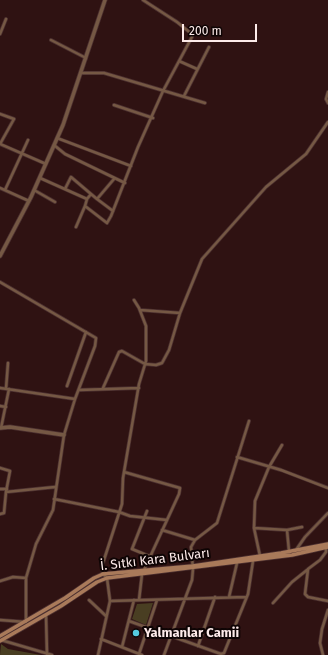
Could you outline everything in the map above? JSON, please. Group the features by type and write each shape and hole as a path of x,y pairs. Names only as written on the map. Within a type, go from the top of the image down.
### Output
{"main road":[{"name":"İ. Sıtkı Kara Bulvarı","path":"193,567 327,546"},
{"name":"İ. Sıtkı Kara Bulvarı","path":"0,639 94,578 103,574 143,572 253,561 292,555 327,546"},
{"name":"İ. Sıtkı Kara Bulvarı","path":"0,639 46,614 97,582 107,578 143,572"}],"street":[{"path":"0,256 29,201 57,138 105,0"},
{"path":"86,206 107,223 153,118 163,91 193,35 143,0"},
{"path":"0,34 6,19"},
{"path":"51,40 86,58"},
{"path":"184,96 209,47"},
{"path":"179,60 197,69"},
{"path":"80,73 104,73 205,103"},
{"path":"328,92 326,99 328,104"},
{"path":"114,105 153,118"},
{"path":"0,114 14,119 0,144 46,164"},
{"path":"103,388 119,352 124,351 145,364 156,365 162,363 169,350 180,313 202,259 266,187 306,154 328,122"},
{"path":"57,138 131,166"},
{"path":"5,190 28,140"},
{"path":"54,145 65,154 124,183"},
{"path":"66,189 71,177 113,211"},
{"path":"40,178 87,199"},
{"path":"97,199 114,179"},
{"path":"0,188 29,201"},
{"path":"34,190 55,202"},
{"path":"76,227 86,206 87,199 92,194"},
{"path":"0,282 96,338 95,346 75,399 64,435 53,510 36,544 26,578 26,622 0,620"},
{"path":"98,655 110,601 107,578 103,574 102,566 122,504 124,472 138,388 145,364 147,342 146,326 140,310 134,300"},
{"path":"140,310 180,313"},
{"path":"67,386 86,332"},
{"path":"8,363 6,407 0,428 10,426 64,435"},
{"path":"0,388 75,399"},
{"path":"79,390 138,388"},
{"path":"0,406 6,407"},
{"path":"164,655 186,599 193,567 191,547 195,540 217,523 248,421"},
{"path":"260,556 254,528 256,495 269,467 282,445"},
{"path":"237,457 328,488"},
{"path":"0,468 10,471 4,513 0,514"},
{"path":"124,472 180,488 179,494 149,556 143,572 140,600"},
{"path":"0,489 6,491 56,487"},
{"path":"54,499 119,512 126,516 167,520"},
{"path":"147,511 132,549 149,556"},
{"path":"296,550 305,537 328,514"},
{"path":"254,528 287,530 302,527"},
{"path":"162,530 195,540"},
{"path":"287,530 289,552"},
{"path":"274,603 292,582 320,560 326,552 327,546"},
{"path":"129,621 221,654 224,653 246,598 253,561"},
{"path":"229,597 237,563"},
{"path":"308,569 305,594 328,601"},
{"path":"0,581 13,577 26,578"},
{"path":"110,601 215,597 246,598"},
{"path":"198,646 215,597"},
{"path":"89,600 106,616"},
{"path":"122,647 134,600"},
{"path":"101,639 140,654 157,600"},
{"path":"323,655 320,642 322,629 328,610"},
{"path":"46,614 47,654"},
{"path":"0,639 52,655"}],"shaded area":[{"path":"153,603 146,625 132,619 137,604"},
{"path":"1,644 8,649 41,655 0,655"}],"place":[{"name":"Yalmanlar Camii","path":"136,633"}]}
